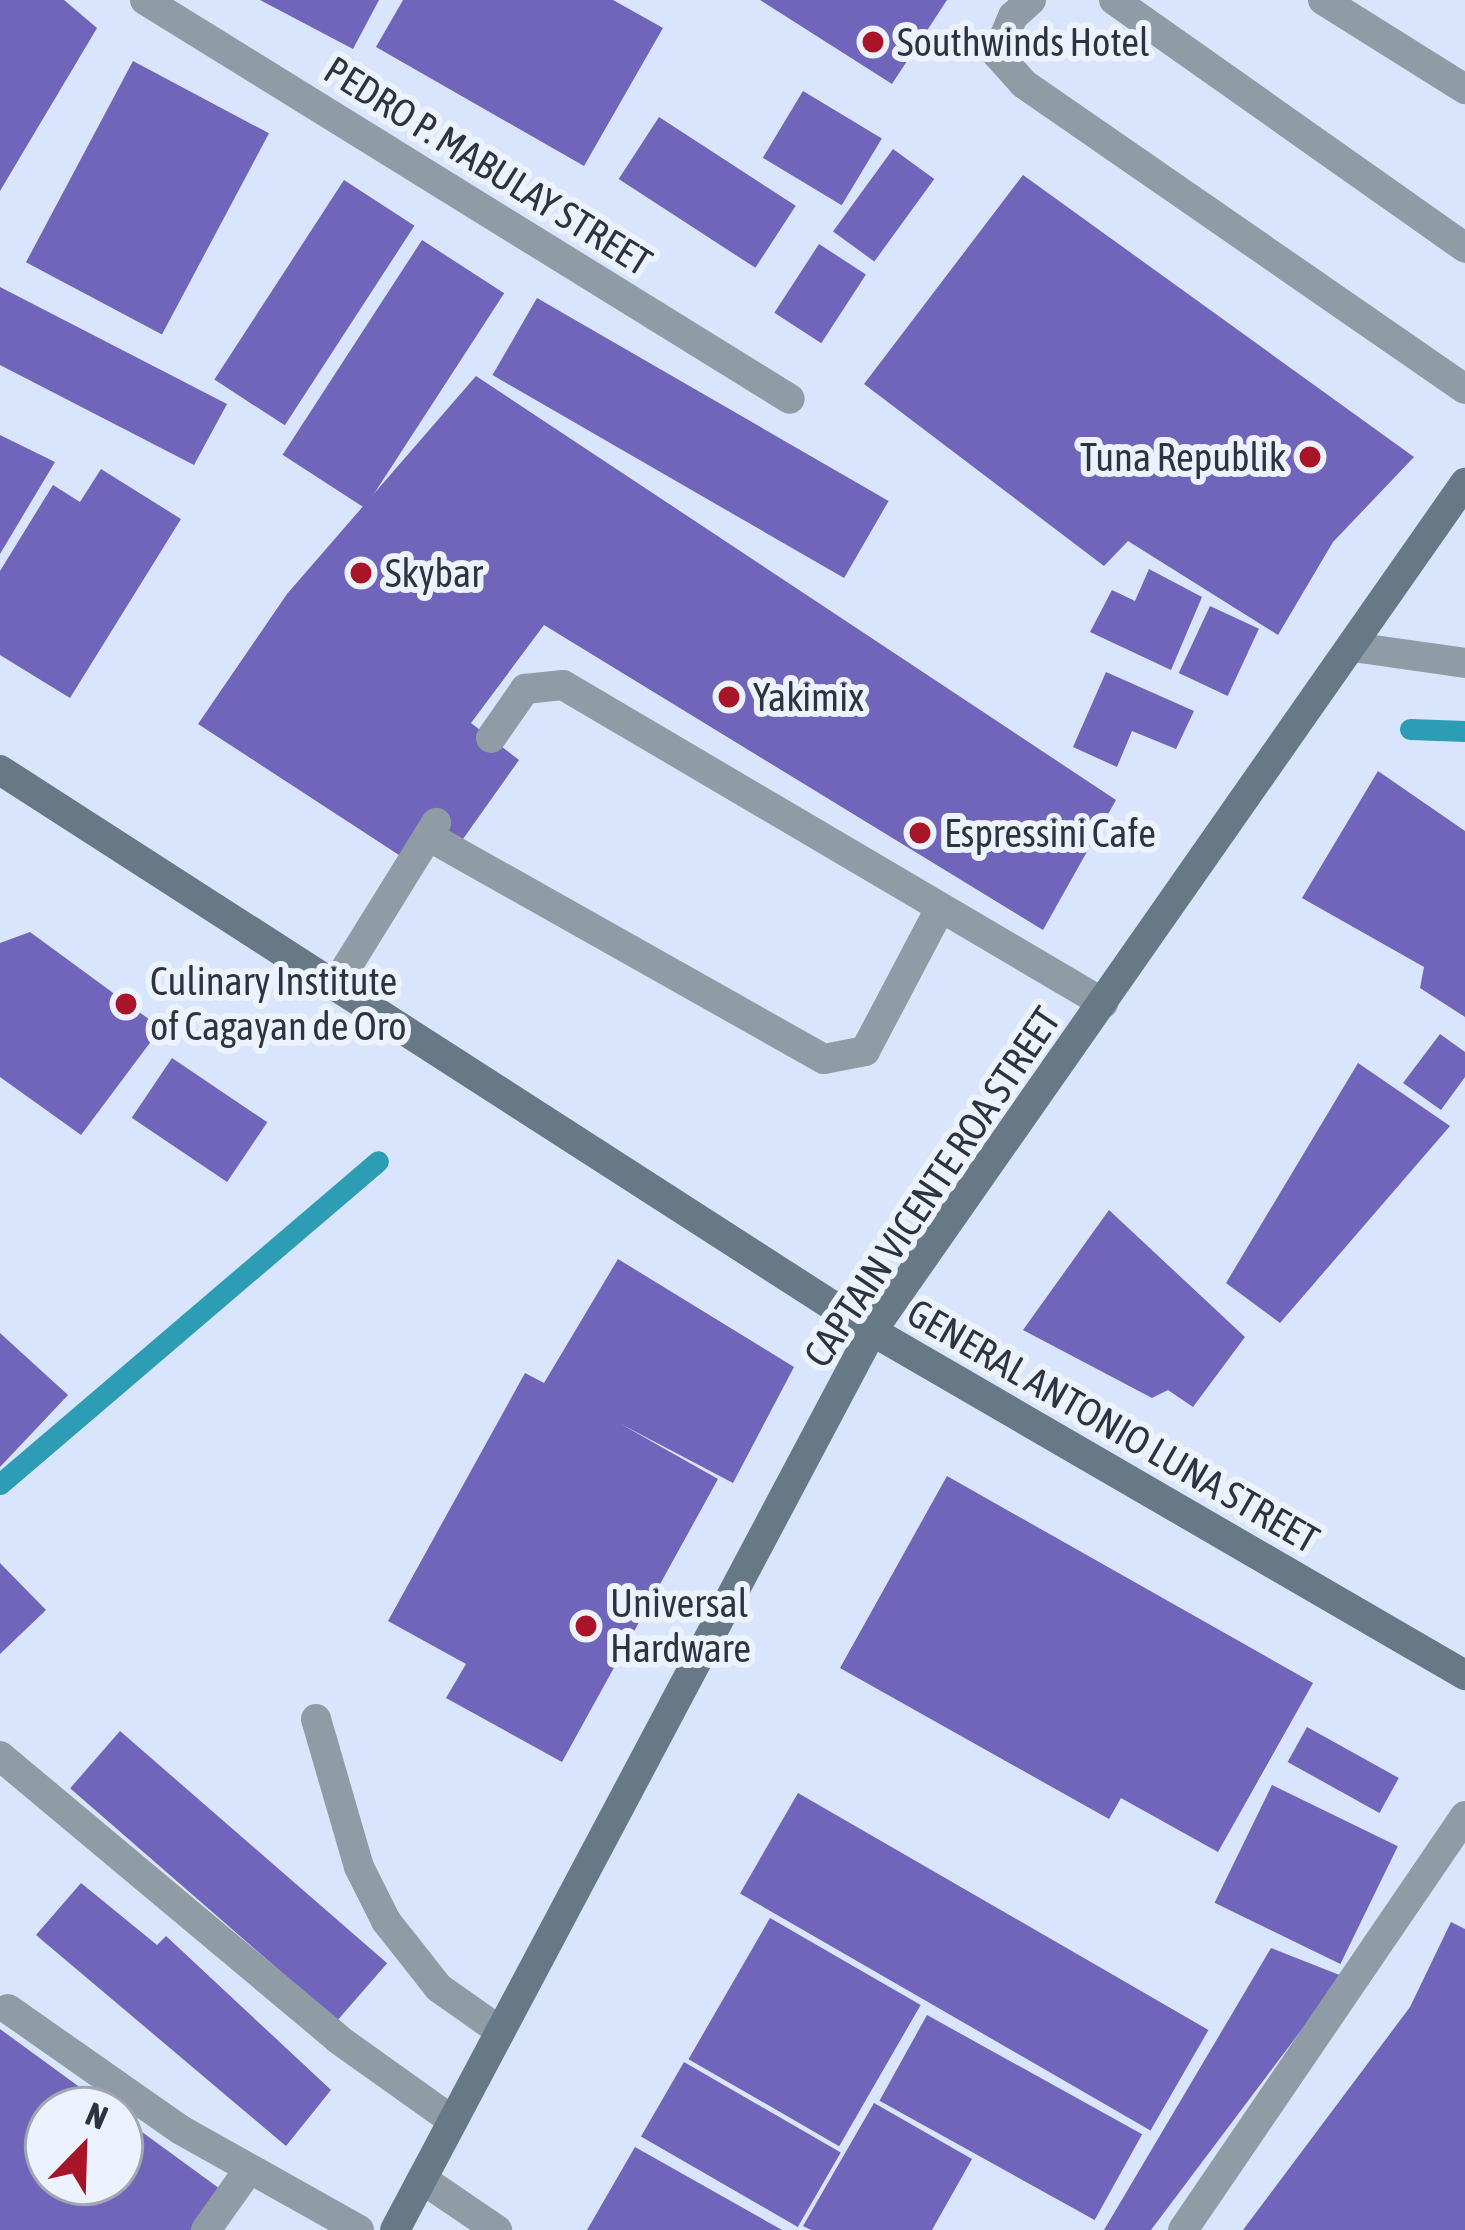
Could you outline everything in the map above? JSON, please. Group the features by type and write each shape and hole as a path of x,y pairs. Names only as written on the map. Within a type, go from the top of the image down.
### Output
{"street":[{"name":"PEDRO P. MABULAY STREET","path":"145,0 790,399"},
{"path":"1031,0 1013,16 997,54 1024,84 1465,389"},
{"path":"1114,0 1465,248"},
{"path":"1323,0 1465,89"},
{"name":"CAPTAIN VICENTE ROA STREET","path":"395,2230 872,1330 1465,483"},
{"path":"1353,647 1465,663"},
{"path":"491,738 525,689 562,685 1103,1003"},
{"name":"GENERAL ANTONIO LUNA STREET","path":"0,770 872,1330 1465,1675"},
{"path":"335,986 432,830 824,1059 865,1051 940,909"},
{"path":"316,1719 359,1868 386,1922 439,1988 500,2031"},
{"path":"0,1756 338,2038 453,2121"},
{"path":"1183,2230 1465,1816"},
{"path":"8,2009 248,2170 359,2230"},
{"path":"206,2230 248,2170"},
{"path":"422,2179 497,2230"}],"building":[{"path":"0,0 64,0 97,28 0,191"},
{"path":"260,0 379,0 353,49"},
{"path":"403,0 613,0 663,28 584,166 376,47"},
{"name":"Southwinds Hotel","path":"760,0 947,0 892,84"},
{"path":"133,61 269,133 162,335 26,262"},
{"path":"803,91 882,138 842,205 763,158"},
{"path":"659,117 796,206 755,268 619,179"},
{"path":"893,149 934,179 874,261 833,232"},
{"path":"1023,175 1414,457 1333,542 1278,635 1128,541 1104,566 864,384"},
{"path":"344,180 414,226 285,425 214,380"},
{"path":"422,240 504,293 365,508 283,455"},
{"path":"819,244 866,274 821,343 774,313"},
{"path":"0,287 227,404 194,465 0,365"},
{"path":"537,298 889,501 844,578 492,375"},
{"path":"476,376 1116,800 1043,930 544,625 471,723 519,760 463,839 399,855 198,724 287,594"},
{"path":"0,435 55,462 0,554"},
{"path":"101,469 181,519 70,698 0,655 0,571 53,485 80,502"},
{"path":"1149,569 1202,597 1171,670 1090,632 1112,590 1135,601"},
{"path":"1210,606 1259,629 1228,696 1179,673"},
{"path":"1106,672 1194,711 1176,749 1132,731 1117,767 1073,747"},
{"path":"1378,771 1465,831 1465,1017 1420,988 1424,967 1302,898"},
{"path":"30,932 161,1028 81,1135 0,1077 0,943"},
{"path":"1440,1034 1465,1052 1465,1077 1441,1110 1403,1083"},
{"path":"172,1058 267,1122 227,1182 132,1118"},
{"path":"1358,1063 1450,1126 1280,1323 1226,1283"},
{"path":"1109,1210 1245,1337 1193,1407 1168,1390 1152,1398 1023,1330"},
{"path":"618,1259 794,1367 733,1483 619,1423 718,1479 562,1762 446,1698 466,1664 388,1621 525,1373 544,1383"},
{"path":"0,1333 68,1395 0,1467"},
{"path":"947,1476 1313,1683 1218,1852 1121,1798 1109,1819 840,1668"},
{"path":"0,1563 46,1610 0,1654"},
{"path":"1307,1727 1399,1778 1379,1813 1288,1762"},
{"path":"120,1731 387,1963 337,2021 70,1788"},
{"path":"1272,1785 1398,1846 1340,1964 1215,1903"},
{"path":"798,1793 1208,2030 1150,2130 740,1893"},
{"path":"81,1883 157,1945 166,1936 331,2090 286,2146 36,1935"},
{"path":"770,1918 921,2005 839,2146 689,2059"},
{"path":"1451,1922 1465,1929 1465,2230 1243,2230 1410,2007"},
{"path":"1271,1948 1342,1976 1151,2230 1104,2230"},
{"path":"927,2015 1142,2134 1095,2220 879,2101"},
{"path":"0,2029 78,2086 24,2086 24,2206 144,2206 144,2133 227,2194 201,2230 0,2230"},
{"path":"684,2062 841,2152 798,2227 641,2136"},
{"path":"874,2103 972,2159 932,2230 811,2230 803,2226"},
{"path":"635,2147 782,2230 587,2230"}],"waterway":[{"path":"1410,729 1465,731"},
{"path":"0,1484 378,1161"}],"place":[{"name":"Southwinds Hotel","path":"873,42"},
{"name":"Tuna Republik","path":"1310,457"},
{"name":"Skybar","path":"361,573"},
{"name":"Yakimix","path":"729,697"},
{"name":"Espressini Cafe","path":"920,833"},
{"name":"Culinary Institute of Cagayan de Oro","path":"126,1004"},
{"name":"Universal Hardware","path":"586,1626"}]}
